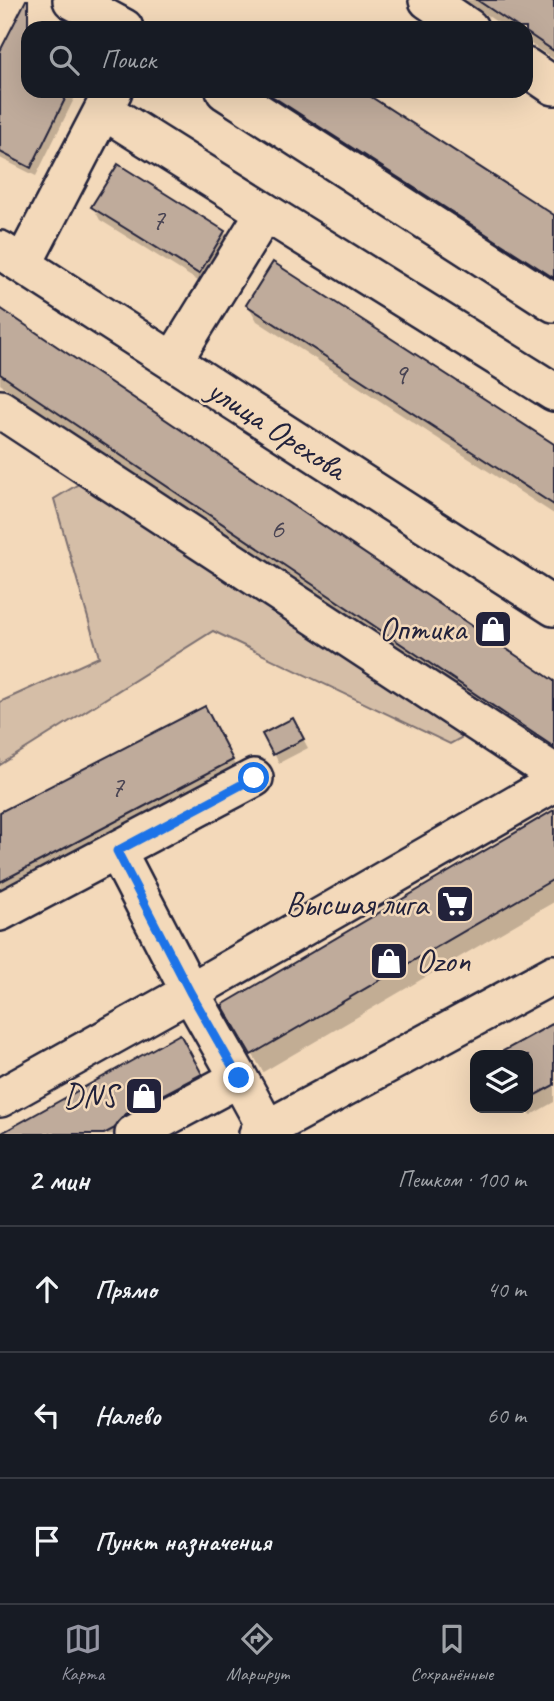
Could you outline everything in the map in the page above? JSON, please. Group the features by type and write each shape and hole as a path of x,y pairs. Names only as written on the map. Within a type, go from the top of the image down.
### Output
{"street":[{"path":"72,0 111,21"},
{"path":"428,0 459,21"},
{"path":"533,72 554,86"},
{"path":"236,98 554,303"},
{"path":"12,257 108,100 265,212 554,392"},
{"path":"173,361 265,212"},
{"name":"улица Орехова","path":"12,257 554,607"},
{"path":"0,409 554,773"},
{"path":"0,912 254,778"},
{"path":"0,1098 554,783"},
{"path":"117,851 190,992 239,1078 263,1132 554,974"},
{"path":"134,1134 239,1078"}],"shaded area":[{"path":"82,482 470,733 450,744 213,631 0,765 0,702 99,657 54,499"}],"building":[{"path":"28,0 28,21 21,21 21,98 66,98 31,168 0,152 0,51"},
{"path":"477,0 554,0 554,51 533,37 533,21 508,21"},
{"path":"275,98 373,98 554,215 554,278"},
{"path":"118,164 225,231 199,274 91,207"},
{"path":"273,262 554,444 554,505 246,305"},
{"path":"0,308 554,681 554,747 0,374"},
{"path":"205,706 233,760 0,882 0,812"},
{"path":"293,718 304,739 273,755 262,734"},
{"path":"554,810 554,879 251,1055 222,1005"},
{"path":"554,1023 554,1085 533,1096 533,1050 505,1050"},
{"path":"180,1034 202,1074 124,1115 115,1128 104,1134 0,1134"}],"place":[{"name":"Оптика","path":"493,629"},
{"name":"Высшая лига","path":"455,904"},
{"name":"Ozon","path":"389,961"},
{"name":"DNS","path":"144,1096"}],"route":[{"path":"239,1078 190,992 117,851 254,778"}]}
